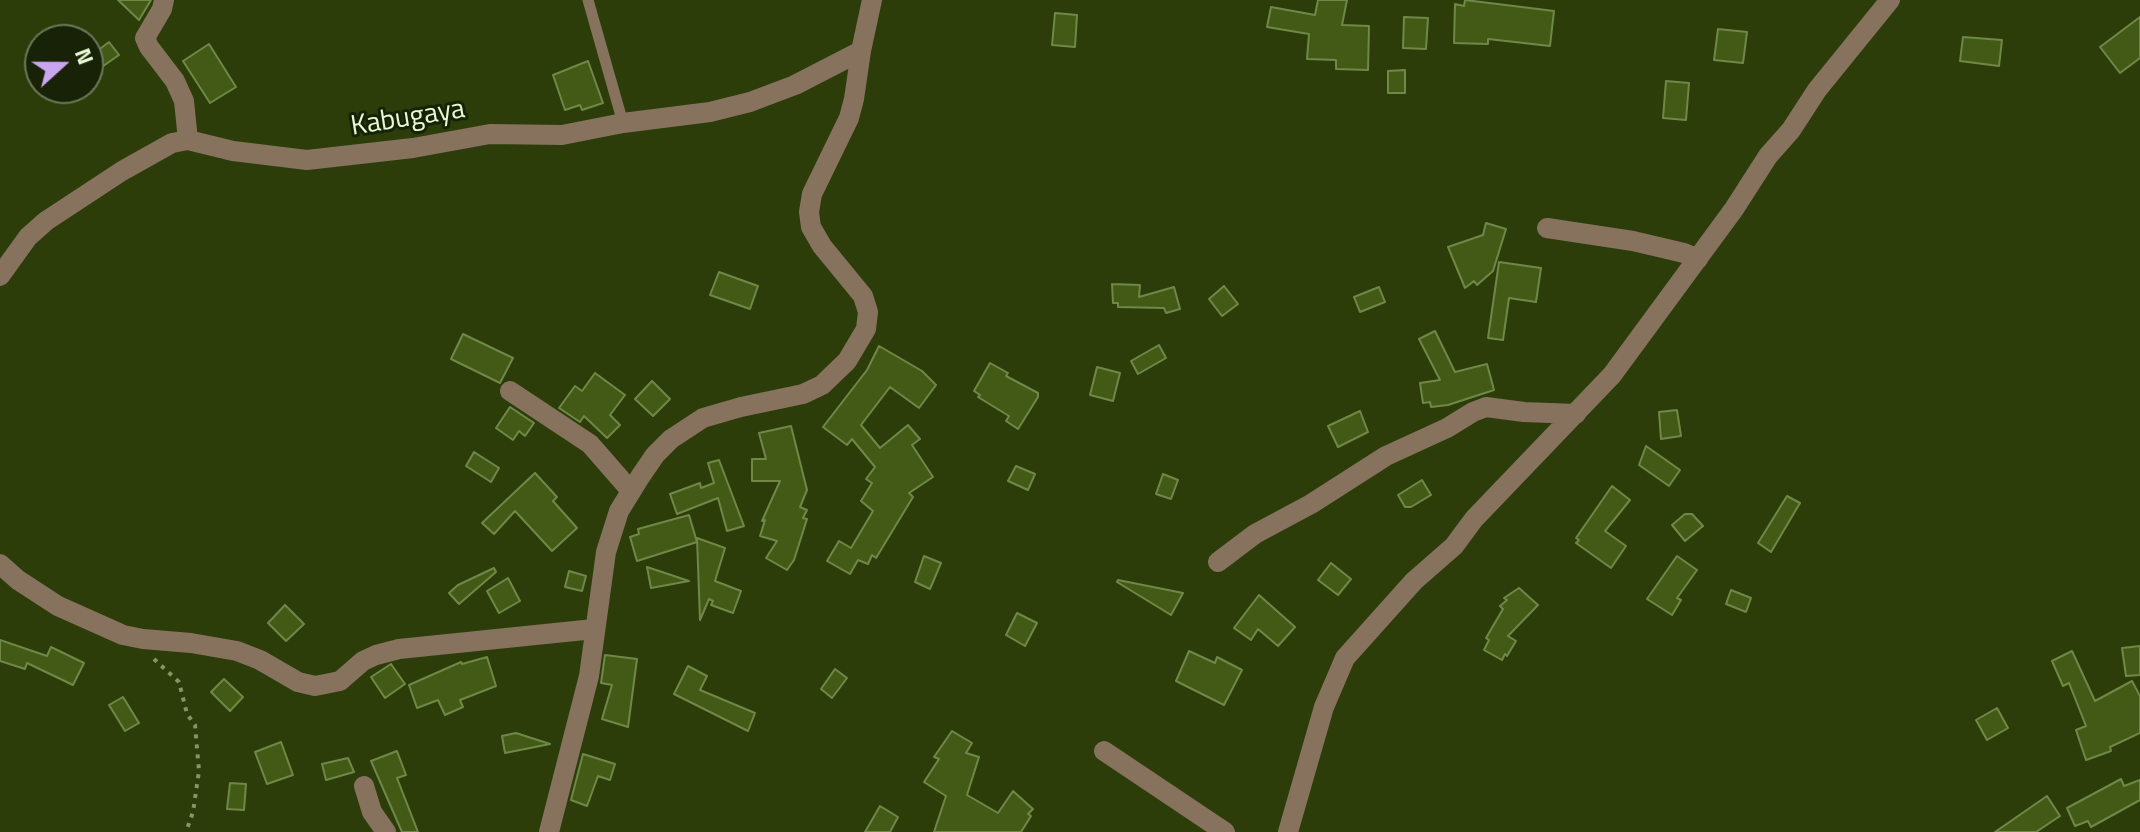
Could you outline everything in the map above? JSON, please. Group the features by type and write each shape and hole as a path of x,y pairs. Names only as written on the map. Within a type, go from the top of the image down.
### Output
{"street":[{"path":"0,276 28,237 46,221 151,153 172,143 188,140 184,101 175,81 145,38 164,0"},
{"path":"549,832 589,676 611,532 631,491 655,455 684,429 721,412 803,394 832,377 859,344 866,329 868,312 863,296 822,246 811,227 809,212 812,194 849,118 872,0"},
{"path":"1288,832 1315,734 1345,658 1414,581 1454,546 1474,519 1612,375 1817,90 1890,0"},
{"name":"Kabugaya","path":"188,140 233,151 307,160 413,148 490,134 562,135 623,123 710,112 750,102 795,85 861,51"},
{"path":"1547,228 1633,241 1698,259"},
{"path":"510,391 590,444 631,491"},
{"path":"1218,562 1248,538 1311,504 1386,456 1447,428 1473,412 1486,407 1576,414"},
{"path":"0,564 18,580 58,606 123,635 237,651 298,682 315,686 340,681 363,661 399,649 594,629"},
{"path":"1104,751 1225,832"},
{"path":"364,786 372,812 386,832"}],"lane":[{"path":"588,0 623,123"}],"path":[{"path":"143,639 158,663 179,682 187,714 195,725 199,771 193,812 186,832"}],"building":[{"path":"118,0 151,0 139,20"},
{"path":"1318,0 1347,0 1342,25 1369,26 1368,70 1336,69 1336,60 1307,59 1309,34 1267,27 1271,7 1315,15"},
{"path":"1465,0 1554,11 1550,46 1488,39 1488,44 1454,43 1455,4 1464,6"},
{"path":"1055,13 1077,15 1075,47 1052,45"},
{"path":"1404,17 1428,18 1426,49 1403,48"},
{"path":"2140,17 2140,58 2120,73 2100,47"},
{"path":"1718,29 1747,32 1743,63 1714,60"},
{"path":"1963,37 2002,40 1999,66 1960,61"},
{"path":"109,42 119,55 104,65 104,46"},
{"path":"209,44 236,87 210,103 183,61"},
{"path":"588,61 603,103 582,110 580,105 565,110 553,75"},
{"path":"1405,70 1405,93 1388,93 1388,71"},
{"path":"1666,81 1689,83 1686,120 1663,118"},
{"path":"1486,223 1506,229 1493,271 1477,285 1474,281 1465,288 1448,247 1483,235"},
{"path":"1499,262 1541,268 1536,302 1509,298 1503,340 1488,338"},
{"path":"719,272 758,286 750,309 710,295"},
{"path":"1112,284 1140,285 1139,297 1174,287 1180,309 1166,313 1164,308 1118,307 1118,303 1113,303"},
{"path":"1224,286 1238,304 1222,316 1209,299"},
{"path":"1379,287 1385,302 1360,312 1354,297"},
{"path":"1435,331 1455,372 1487,364 1494,390 1448,405 1431,407 1430,402 1423,403 1420,383 1440,380 1419,339"},
{"path":"463,334 513,358 500,383 451,359"},
{"path":"1159,345 1166,358 1138,374 1131,361"},
{"path":"879,346 922,371 936,385 919,408 890,387 861,425 880,448 908,425 920,439 912,445 933,477 909,493 913,497 876,558 872,555 868,564 858,560 850,574 827,561 839,541 851,548 873,511 861,501 872,483 866,479 875,467 852,439 847,445 823,427 867,370"},
{"path":"990,363 1008,373 1006,376 1038,393 1018,429 1006,421 1009,416 978,397 980,395 974,391"},
{"path":"1097,367 1120,373 1113,401 1090,395"},
{"path":"595,373 625,395 610,415 620,425 607,438 584,416 580,422 559,408 575,386 582,391"},
{"path":"652,381 670,399 653,416 635,399"},
{"path":"510,407 534,423 525,436 519,431 513,440 496,428"},
{"path":"1677,410 1681,436 1661,439 1659,412"},
{"path":"1360,411 1368,432 1338,447 1328,426"},
{"path":"791,426 807,490 800,507 807,510 803,518 807,519 794,560 787,570 766,558 777,541 760,536 765,520 762,521 780,481 752,481 752,459 766,459 759,433"},
{"path":"1646,446 1680,470 1669,486 1639,465"},
{"path":"474,452 499,468 491,482 466,466"},
{"path":"719,460 744,526 727,531 718,498 677,514 670,494 700,483 701,488 714,483 708,463"},
{"path":"1016,466 1035,474 1028,490 1008,481"},
{"path":"535,473 557,497 553,501 577,528 552,551 515,511 494,534 482,523"},
{"path":"1163,474 1178,480 1171,499 1156,494"},
{"path":"1422,480 1431,495 1411,507 1405,507 1398,495"},
{"path":"1612,486 1630,500 1605,531 1626,546 1611,568 1576,543 1579,540 1576,538"},
{"path":"1787,496 1800,503 1771,552 1758,543"},
{"path":"1685,514 1692,514 1703,526 1685,541 1672,525"},
{"path":"689,515 697,542 637,561 630,537 639,534 638,529"},
{"path":"697,538 725,548 715,581 741,591 733,613 711,605 713,601 709,599 700,620"},
{"path":"924,556 941,563 930,589 915,582"},
{"path":"1677,556 1697,570 1677,598 1681,600 1672,615 1647,599"},
{"path":"1331,563 1351,579 1338,595 1318,580"},
{"path":"647,567 689,581 651,588"},
{"path":"494,568 496,572 459,604 449,593 458,585"},
{"path":"569,571 586,576 582,591 565,587"},
{"path":"508,578 520,601 499,613 487,591"},
{"path":"1118,580 1183,593 1171,615"},
{"path":"1519,588 1538,605 1508,636 1516,641 1502,660 1484,650 1489,640 1486,638 1503,609 1500,606 1507,600 1504,598"},
{"path":"1731,590 1751,598 1746,612 1726,604"},
{"path":"1259,595 1295,627 1278,646 1258,629 1251,640 1234,628"},
{"path":"285,605 304,624 286,641 268,623"},
{"path":"1017,613 1037,623 1025,646 1006,635"},
{"path":"0,640 47,656 51,647 84,663 73,685 27,663 25,669 0,661"},
{"path":"2140,646 2140,675 2126,676 2122,648"},
{"path":"1189,651 1215,663 1217,657 1242,670 1224,705 1176,681"},
{"path":"2072,651 2095,701 2132,681 2140,696 2140,733 2110,747 2111,751 2086,760 2076,730 2086,726 2069,683 2063,686 2052,661"},
{"path":"605,655 637,659 628,727 602,719 612,685 601,683"},
{"path":"487,657 496,686 460,700 463,707 445,715 438,700 417,708 409,685 461,662"},
{"path":"391,664 405,684 385,698 371,677"},
{"path":"688,666 707,676 700,690 755,713 748,731 674,694"},
{"path":"835,669 847,678 832,698 821,689"},
{"path":"224,679 243,697 230,711 211,692"},
{"path":"123,697 139,723 125,731 109,705"},
{"path":"1997,708 2008,728 1987,740 1976,720"},
{"path":"952,731 972,743 966,753 979,757 967,795 998,813 1013,791 1033,809 1021,832 934,832 946,796 924,782 939,759 934,757"},
{"path":"516,733 550,744 505,753 502,736"},
{"path":"281,742 293,775 267,784 255,752"},
{"path":"397,751 406,775 397,778 418,832 402,832 371,761"},
{"path":"583,754 615,764 610,780 598,776 587,806 571,800"},
{"path":"348,758 354,772 326,780 322,764"},
{"path":"2121,779 2124,786 2140,780 2140,800 2091,827 2088,821 2075,826 2067,808"},
{"path":"230,783 246,784 244,810 227,809"},
{"path":"2047,796 2060,816 2036,832 1995,832"},
{"path":"880,806 898,817 890,832 865,832"}]}
